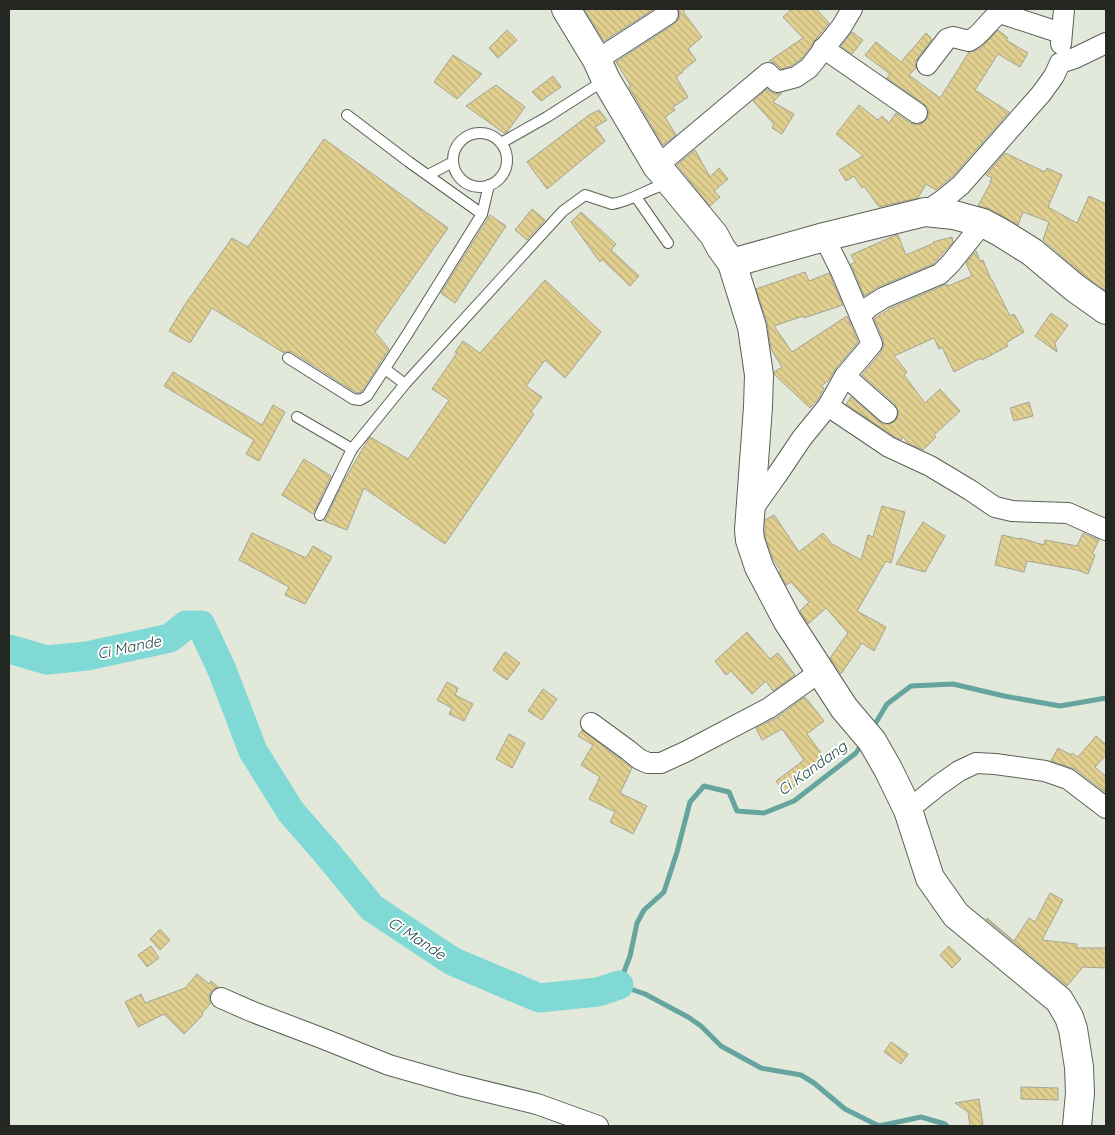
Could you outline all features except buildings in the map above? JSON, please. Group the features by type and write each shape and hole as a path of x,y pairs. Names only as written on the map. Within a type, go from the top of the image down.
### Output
{"main road":[{"path":"566,9 664,175 714,235 732,263 752,326 759,375 749,530 750,540 759,567 787,620 844,708 872,741 888,769 908,810 930,878 956,915 1059,1000 1069,1017 1078,1067 1080,1093 1077,1126"},
{"path":"732,263 824,237 925,212 954,215 983,223 1000,232 1032,252 1075,288 1106,310"}],"street":[{"path":"664,175 768,74 777,82 796,77 808,68 842,26 852,9"},
{"path":"925,212 962,185 1041,94 1054,76 1060,63 1064,9"},
{"path":"928,65 947,39 953,37 969,41 976,37 992,18 1000,13 1061,33"},
{"path":"602,70 668,14"},
{"path":"1060,63 1106,43"},
{"path":"824,48 917,113"},
{"path":"860,316 883,298 940,274 983,223"},
{"path":"750,513 802,438 828,406 845,376 872,344 842,271 824,237"},
{"path":"845,376 887,412"},
{"path":"828,406 889,447 930,466 995,507 1012,511 1068,513 1106,530"},
{"path":"591,723 638,759 648,763 661,763 769,708 821,671"},
{"path":"908,810 938,785 959,771 976,763 1045,771 1068,779 1106,808"},
{"path":"221,998 389,1065 459,1085 537,1104 598,1126"}],"lane":[{"path":"501,143 546,117 602,70"},
{"path":"347,115 482,214"},
{"path":"482,132 496,138 501,143 507,157 504,172 489,185 471,185 464,181 458,176 453,162 453,154 461,141 467,136 482,132"},
{"path":"428,175 453,162"},
{"path":"320,515 352,449 405,384 563,210 585,195 612,204 636,196 661,185 664,175"},
{"path":"288,358 353,399 360,400 367,396 482,214 489,185"},
{"path":"636,196 668,243"},
{"path":"385,369 405,384"},
{"path":"297,417 352,449"}],"waterway":[{"name":"Ci Mande","path":"9,649 47,660 87,656 170,638 186,625 201,625 222,670 253,751 291,812 372,908 452,961 539,998 598,992 619,985"},
{"name":"Ci Kandang","path":"872,729 887,704 911,686 953,684 1060,706 1106,698"},
{"name":"Ci Kandang","path":"863,742 856,753 794,801 764,813 737,811 729,792 704,786 690,802 664,892 644,910 637,923 630,956 619,985 645,994 688,1017 701,1026 721,1046 761,1068 801,1075 814,1083 845,1109 879,1126 921,1117 947,1126"}]}
